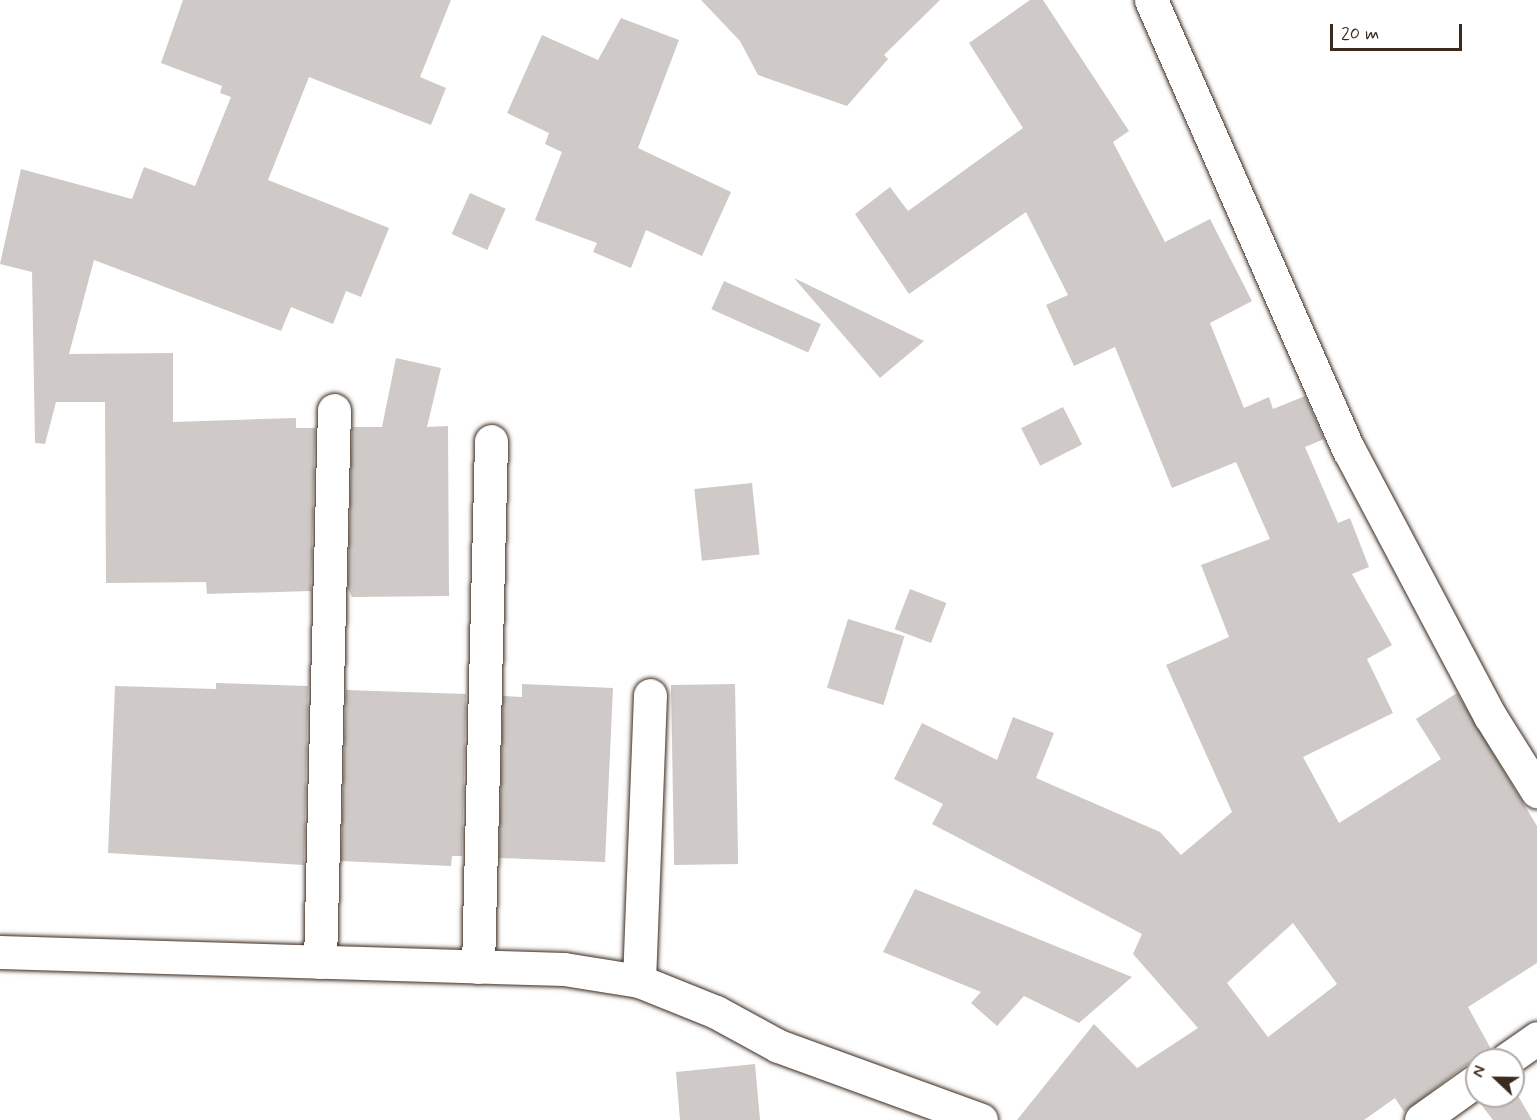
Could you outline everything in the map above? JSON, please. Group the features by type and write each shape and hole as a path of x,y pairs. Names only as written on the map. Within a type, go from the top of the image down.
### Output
{"street":[{"path":"1151,0 1227,168 1267,274 1349,450 1490,716 1537,791"},
{"path":"320,962 334,410"},
{"path":"478,967 491,441"},
{"path":"639,981 650,695"},
{"path":"0,952 564,969 639,981 716,1012 778,1047 981,1120"},
{"path":"1523,1048 1537,1038"},
{"path":"1421,1120 1465,1089"}],"building":[{"path":"183,0 451,0 420,77 446,88 431,125 309,77 268,180 389,228 361,297 346,291 333,324 291,307 281,331 94,260 69,354 173,353 173,422 296,418 296,428 315,428 311,591 207,594 206,582 106,583 105,402 56,402 45,444 35,443 32,272 0,264 21,169 132,199 144,167 195,186 231,97 220,93 222,86 161,63"},
{"path":"701,0 940,0 884,55 888,59 847,106 758,75 740,41"},
{"path":"1030,0 1043,0 1129,131 1113,142 1165,242 1210,219 1252,301 1210,323 1244,408 1269,397 1273,409 1305,396 1324,439 1305,447 1338,523 1350,518 1369,567 1352,574 1392,645 1367,659 1393,713 1303,757 1339,823 1441,759 1416,719 1457,693 1537,826 1537,963 1468,1007 1490,1048 1465,1048 1465,1066 1404,1112 1395,1098 1364,1120 1017,1120 1094,1024 1137,1068 1198,1028 1133,954 1142,934 932,824 943,804 894,779 922,723 997,760 1013,717 1054,733 1036,778 1160,832 1181,855 1232,812 1166,665 1229,637 1201,565 1270,539 1236,462 1172,488 1115,347 1074,366 1046,305 1068,295 1026,212 909,294 855,214 890,187 908,211 1023,128 969,43","holes":["1293,923 1337,984 1268,1037 1227,983"]},
{"path":"621,18 679,40 638,148 731,192 702,256 646,230 631,268 593,252 597,243 535,220 562,152 545,144 549,133 507,113 542,35 598,60"},
{"path":"470,193 506,209 487,250 452,234"},
{"path":"794,278 924,341 880,378"},
{"path":"724,281 821,324 808,352 711,309"},
{"path":"396,358 441,368 427,427 448,426 449,596 352,597 348,589 352,427 382,427"},
{"path":"1063,407 1082,444 1040,466 1021,428"},
{"path":"752,483 760,555 702,561 694,489"},
{"path":"910,589 946,603 931,643 895,629"},
{"path":"848,619 904,636 883,705 827,688"},
{"path":"216,683 308,686 304,865 108,853 115,686 216,689"},
{"path":"522,684 613,688 605,862 499,858 503,696 522,697"},
{"path":"735,684 738,864 674,865 671,685"},
{"path":"346,690 466,694 462,856 452,856 451,866 341,861"},
{"path":"915,889 1132,977 1079,1023 1024,996 997,1026 971,1003 981,992 883,952"},
{"path":"755,1064 760,1120 680,1120 676,1072"},
{"path":"1484,1108 1525,1108 1532,1120 1493,1120"}]}
